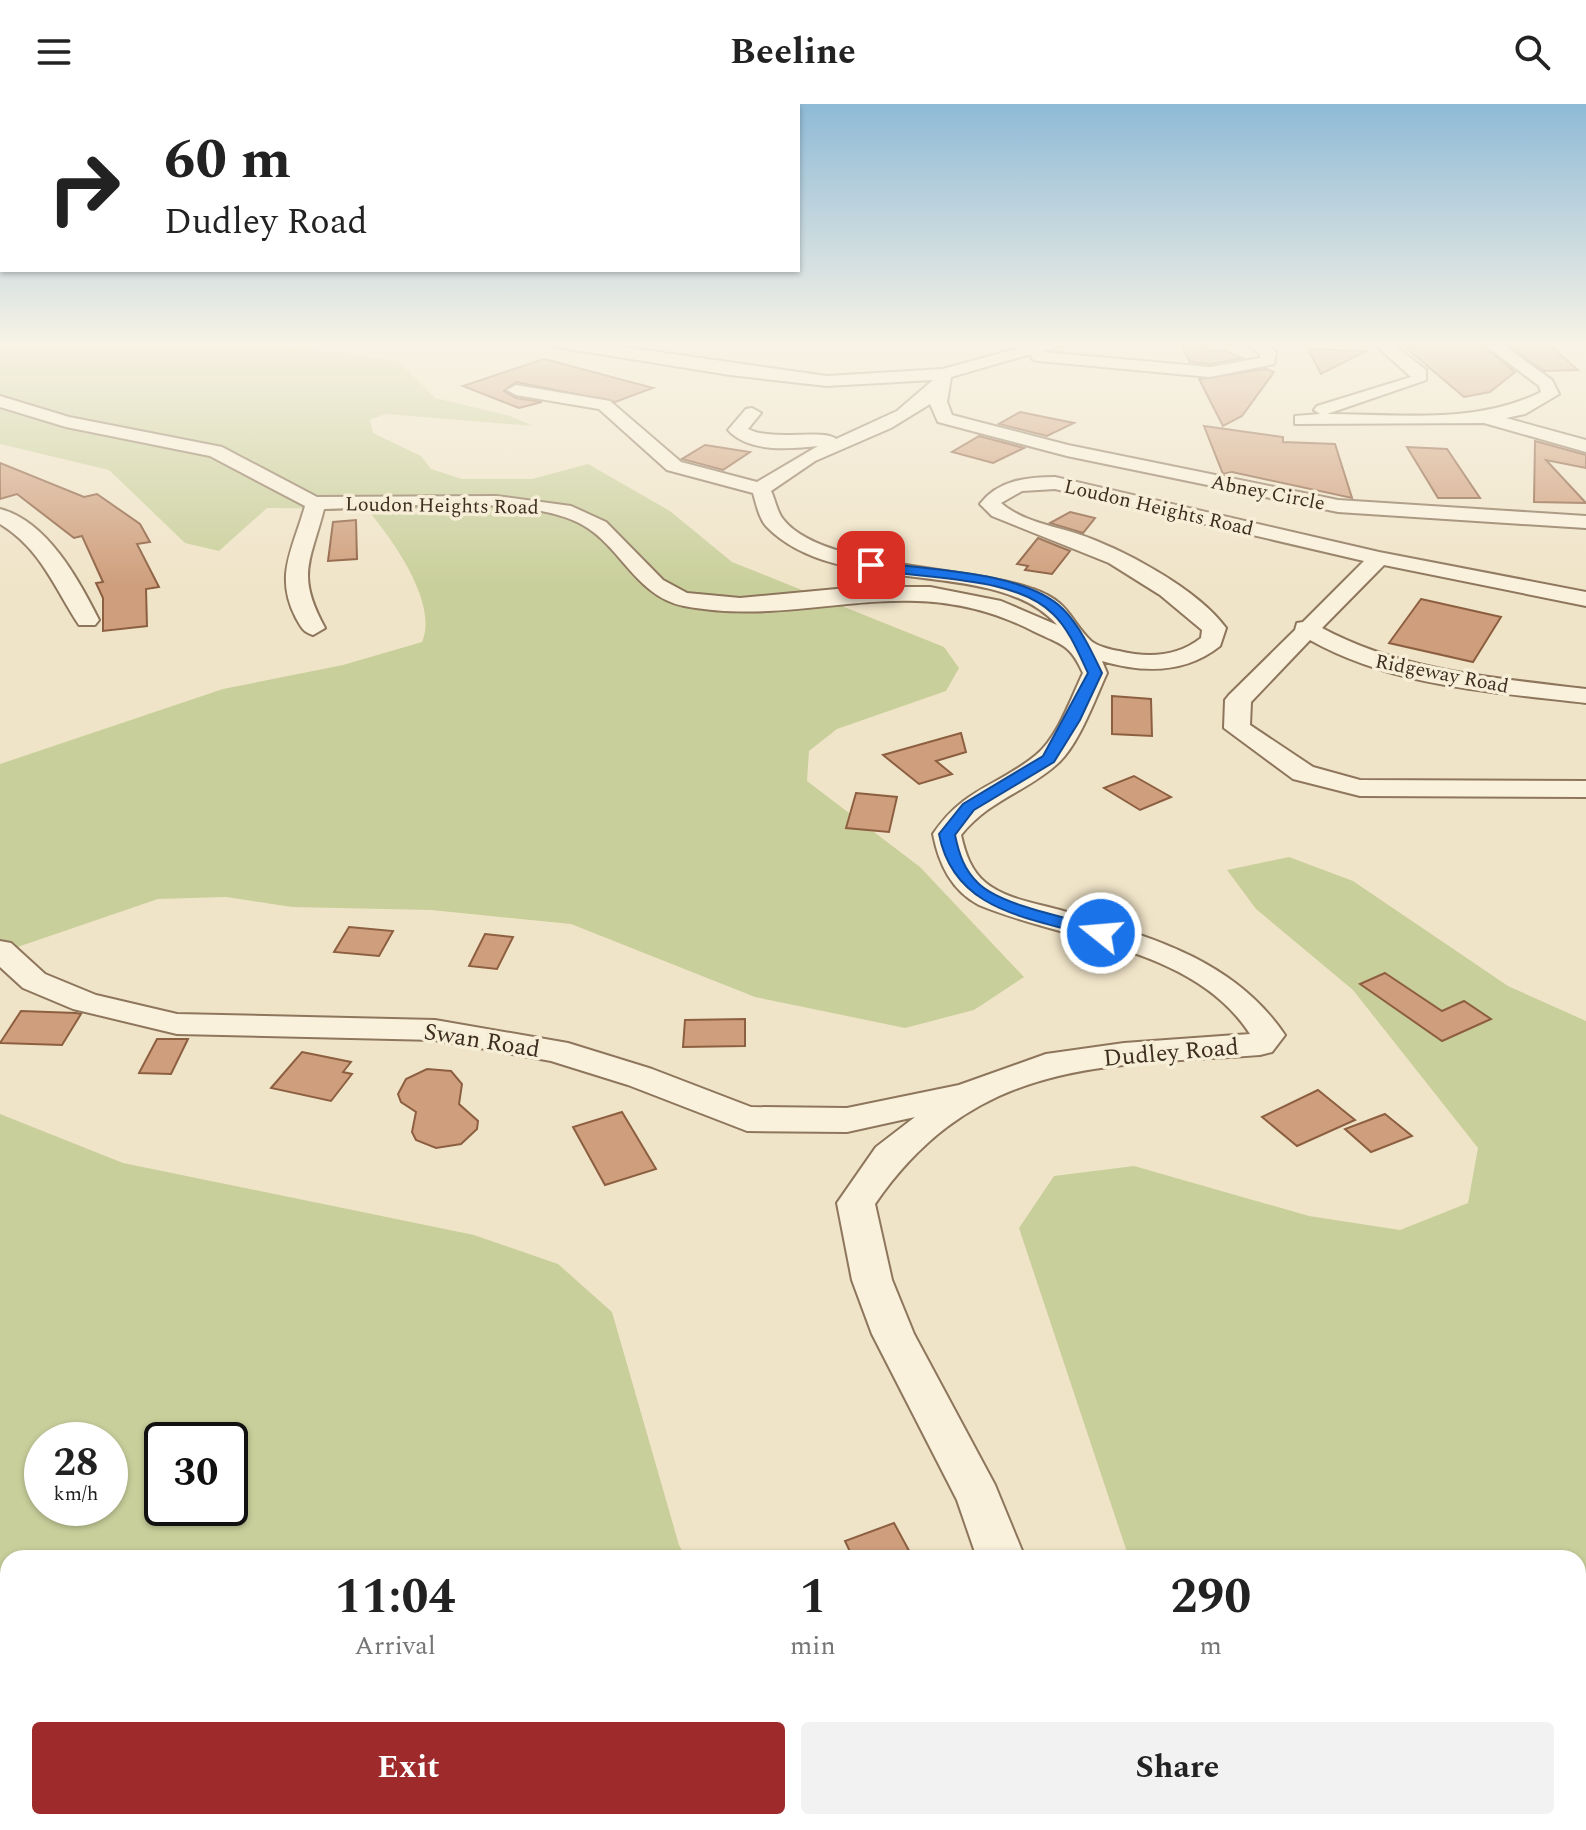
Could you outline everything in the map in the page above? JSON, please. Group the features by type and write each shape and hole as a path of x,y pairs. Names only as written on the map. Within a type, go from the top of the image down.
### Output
{"street":[{"name":"Loudon Heights Road","path":"69,423 215,451 238,461 300,499 316,503 515,503 556,508 585,517 603,530 661,589 679,598 736,605 852,592 944,596 1013,613 1083,647 1128,660 1178,661 1212,641 1214,628 1185,601 1130,566 1080,541 1002,515 990,504 1004,491 1055,483 1379,558 1586,599"},
{"path":"624,423 674,466 701,476 761,489 804,459 885,423"},
{"path":"744,423 737,430 762,441 785,444 854,436"},
{"name":"Abney Circle","path":"961,423 1067,450 1338,506 1586,522"},
{"path":"1500,423 1586,446"},
{"path":"1067,450 1090,463 1295,528 1345,549"},
{"path":"761,489 770,517 782,530 819,551 847,561 999,584 1030,593 1058,611 1083,647"},
{"path":"313,628 299,602 294,581 316,503"},
{"path":"0,515 25,528 47,553 68,582 87,620"},
{"path":"1379,558 1305,628 1238,700 1237,728 1303,773 1360,788 1586,789"},
{"name":"Ridgeway Road","path":"1305,628 1336,648 1390,667 1586,696"},
{"name":"Dudley Road","path":"998,1550 979,1499 893,1334 872,1280 856,1203 889,1156 968,1094 1046,1065 1124,1054 1260,1044 1268,1035 1261,1020 1232,992 1172,959 1005,904 974,889 952,861 947,834 969,807 1048,759 1073,720 1095,673 1083,647"},
{"name":"Swan Road","path":"0,950 34,981 85,1002 177,1024 435,1030 556,1051 640,1077 747,1119 847,1120 968,1094"}],"green space":[{"path":"0,423 371,423 373,433 421,456 431,469 462,479 532,479 588,464 670,511 732,562 944,647 959,668 946,691 837,729 809,751 807,781 920,867 1024,977 974,1010 905,1028 755,997 571,924 431,910 292,907 226,897 158,899 0,953 0,764 223,689 343,665 422,642 426,626 419,591 410,572 367,509 267,508 219,551 185,543 109,470 0,444"},
{"path":"490,423 525,423 533,426"},
{"path":"1289,857 1353,881 1508,986 1586,1021 1586,1550 1126,1550 1019,1228 1054,1176 1134,1166 1309,1216 1400,1230 1468,1203 1478,1148 1353,990 1256,909 1227,870"},
{"path":"0,1114 123,1163 474,1235 558,1264 612,1312 682,1550 0,1550"}],"building":[{"path":"1002,423 1074,423 1047,436 999,424"},
{"path":"1204,426 1283,437 1283,442 1335,444 1352,498 1232,472 1223,474"},
{"path":"979,436 1024,448 993,463 952,452"},
{"path":"1535,441 1586,455 1586,468 1546,460 1586,503 1534,502"},
{"path":"705,445 750,452 723,470 682,459"},
{"path":"1407,447 1447,449 1480,498 1438,498"},
{"path":"0,463 84,497 97,494 140,524 150,542 137,544 159,587 146,589 147,626 103,631 103,598 96,583 103,582 82,536 74,538 17,494 0,499"},
{"path":"1070,512 1095,518 1083,533 1050,523"},
{"path":"356,520 357,559 328,561 333,522"},
{"path":"1038,538 1070,551 1052,574 1025,570 1028,566 1017,564"},
{"path":"1421,599 1501,617 1473,662 1389,643"},
{"path":"1112,696 1151,699 1152,736 1112,734"},
{"path":"961,733 966,752 936,761 952,774 919,784 883,755"},
{"path":"1134,776 1171,797 1140,810 1104,788"},
{"path":"856,793 897,797 889,832 846,828"},
{"path":"349,927 393,931 379,956 334,952"},
{"path":"485,934 513,937 497,969 469,966"},
{"path":"1385,973 1442,1011 1464,1001 1491,1019 1442,1041 1360,984"},
{"path":"21,1011 81,1014 62,1045 0,1043"},
{"path":"745,1019 745,1046 683,1047 685,1020"},
{"path":"157,1039 188,1039 171,1074 139,1073"},
{"path":"302,1052 351,1062 343,1072 352,1074 331,1101 271,1088"},
{"path":"427,1069 451,1071 462,1084 459,1104 478,1121 477,1129 461,1144 436,1148 416,1140 412,1132 416,1112 401,1102 398,1094 406,1079"},
{"path":"1318,1090 1355,1120 1297,1146 1262,1117"},
{"path":"622,1112 656,1169 605,1185 573,1127"},
{"path":"1385,1114 1412,1136 1371,1152 1345,1129"},
{"path":"894,1523 909,1550 849,1550 845,1541"}],"route":[{"path":"871,565 999,584 1030,593 1058,611 1083,647 1095,673 1073,720 1048,759 969,807 947,834 952,861 974,889 1005,904 1101,933"}]}
